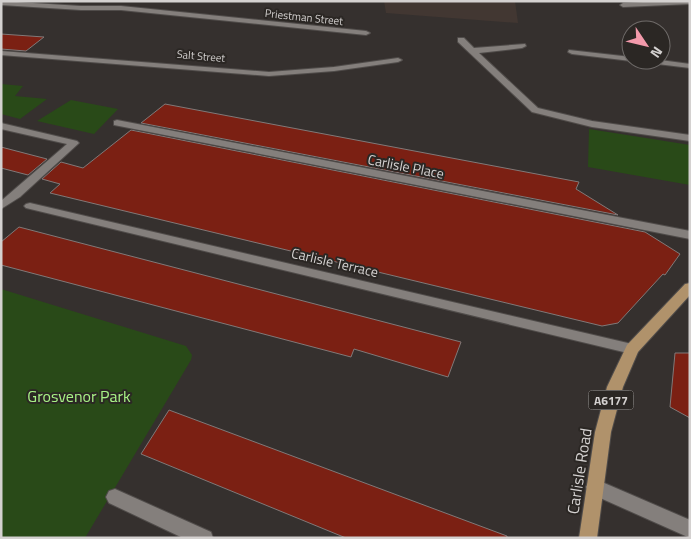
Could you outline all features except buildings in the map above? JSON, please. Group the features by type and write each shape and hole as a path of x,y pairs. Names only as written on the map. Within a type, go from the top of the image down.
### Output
{"main road":[{"name":"Carlisle Road","path":"588,538 603,432 615,387 632,348 688,292"}],"street":[{"path":"81,8 91,1"},
{"path":"622,5 690,2"},
{"name":"Priestman Street","path":"1,3 81,8 121,8 366,33"},
{"path":"461,40 535,110 592,124 690,138"},
{"path":"472,51 522,46"},
{"path":"572,52 621,58"},
{"name":"Salt Street","path":"1,53 270,74 334,69 398,60"},
{"path":"671,64 690,66"},
{"name":"Carlisle Place","path":"116,123 690,235"},
{"path":"1,126 74,143 1,206"},
{"name":"Carlisle Terrace","path":"30,206 632,348"},
{"path":"595,487 690,529"},
{"path":"115,497 204,538"}],"shaded area":[{"path":"384,1 515,1 518,23 386,13"}],"green space":[{"path":"1,84 23,86 15,96 47,99 20,119 1,114"},
{"path":"71,100 118,109 94,134 37,121"},
{"path":"589,129 690,145 690,185 588,167"},
{"name":"Grosvenor Park","path":"1,289 186,346 192,355 191,360 85,538 1,538"}]}
